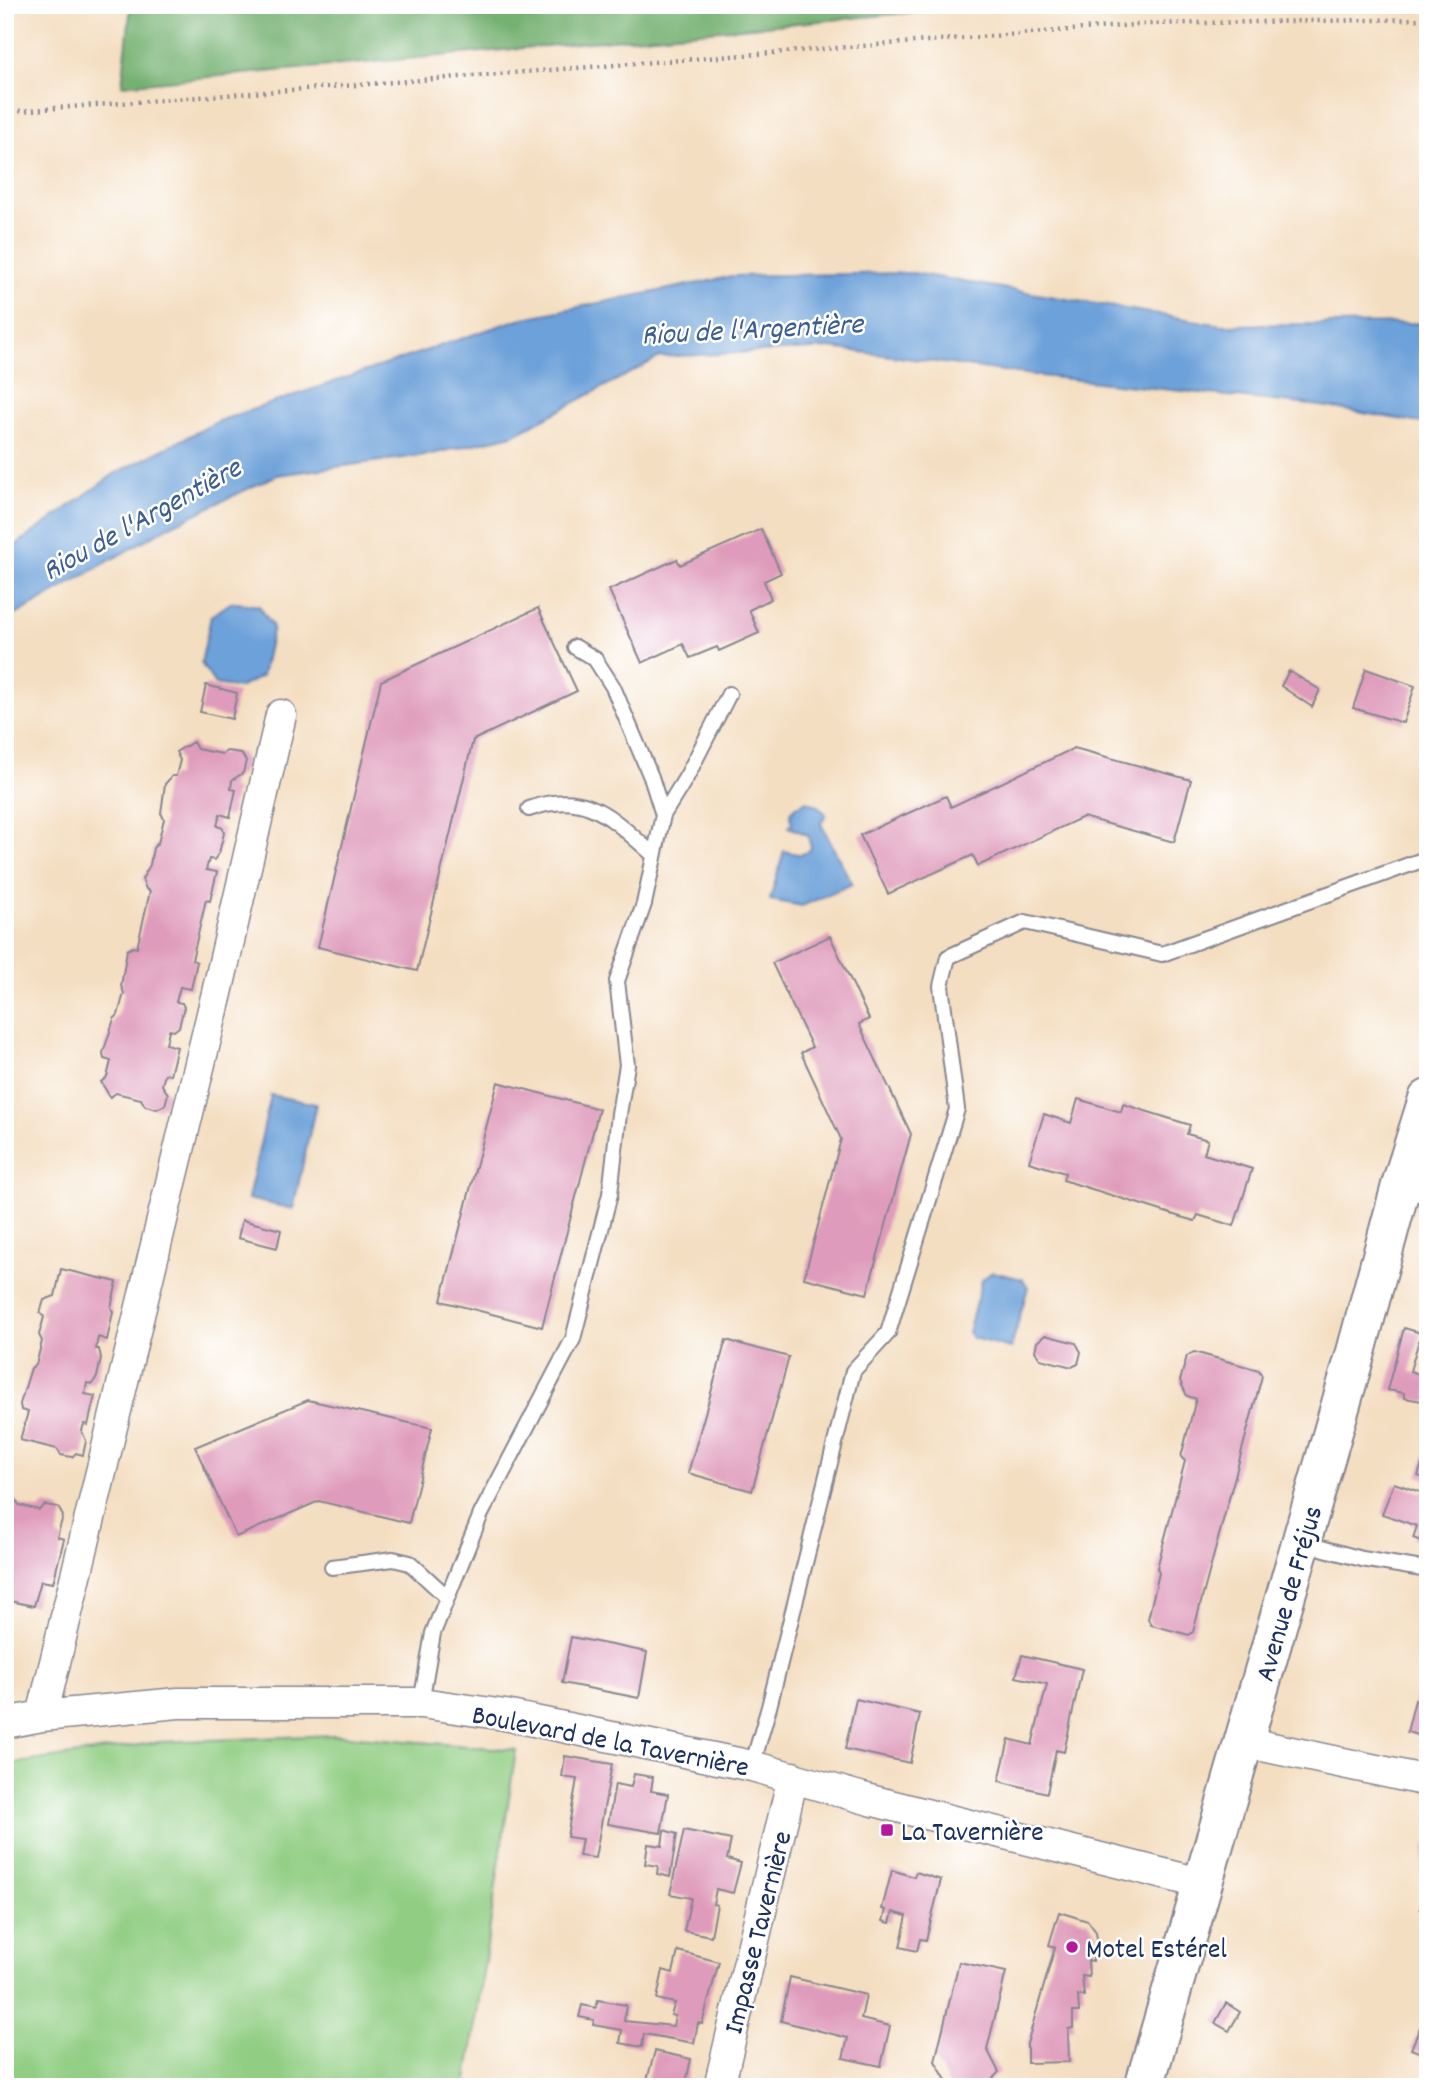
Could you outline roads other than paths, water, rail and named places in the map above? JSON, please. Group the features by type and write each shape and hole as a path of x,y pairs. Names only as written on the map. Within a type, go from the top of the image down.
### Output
{"main road":[{"name":"Avenue de Fréjus","path":"1144,2087 1301,1542 1415,1185 1428,1099"}],"street":[{"path":"42,1716 214,1006 281,715"},
{"name":"Boulevard de la Tavernière","path":"5,1723 42,1716 178,1703 421,1703 505,1715 752,1766 870,1800 1204,1884"},
{"path":"1244,1742 1428,1781"},
{"name":"Impasse Tavernière","path":"719,2087 793,1777"}],"lane":[{"path":"575,647 595,659 613,687 651,777 663,815"},
{"path":"421,1703 433,1633 481,1514 573,1339 610,1194 626,1065 617,981 644,904 663,815 687,776 729,694"},
{"path":"529,809 564,800 583,804 610,818 654,855"},
{"path":"752,1766 853,1371 888,1333 957,1109 941,986 948,957 1024,922 1162,954 1428,858"},
{"path":"1301,1542 1362,1559 1428,1570"},
{"path":"332,1567 393,1559 410,1563 447,1597"}],"water":[{"name":"Riou de l'Argentière","path":"913,273 1221,325 1428,323 1428,424 1321,406 1041,376 831,348 660,357 513,435 432,454 277,475 168,527 5,621 5,553 114,474 219,421 519,319 734,276"},
{"path":"232,602 259,606 273,627 262,676 239,688 215,684 201,663 211,616"},
{"path":"807,801 826,814 821,824 852,884 802,906 770,900 784,851 802,854 811,848 808,835 789,827 792,823 790,814 795,807"},
{"path":"271,1095 316,1104 293,1209 248,1199"},
{"path":"992,1272 1022,1279 1028,1287 1011,1348 972,1338 968,1332 982,1280"}],"place":[{"name":"La Tavernière","path":"887,1830"},
{"name":"Motel Estérel","path":"1072,1947"}]}
